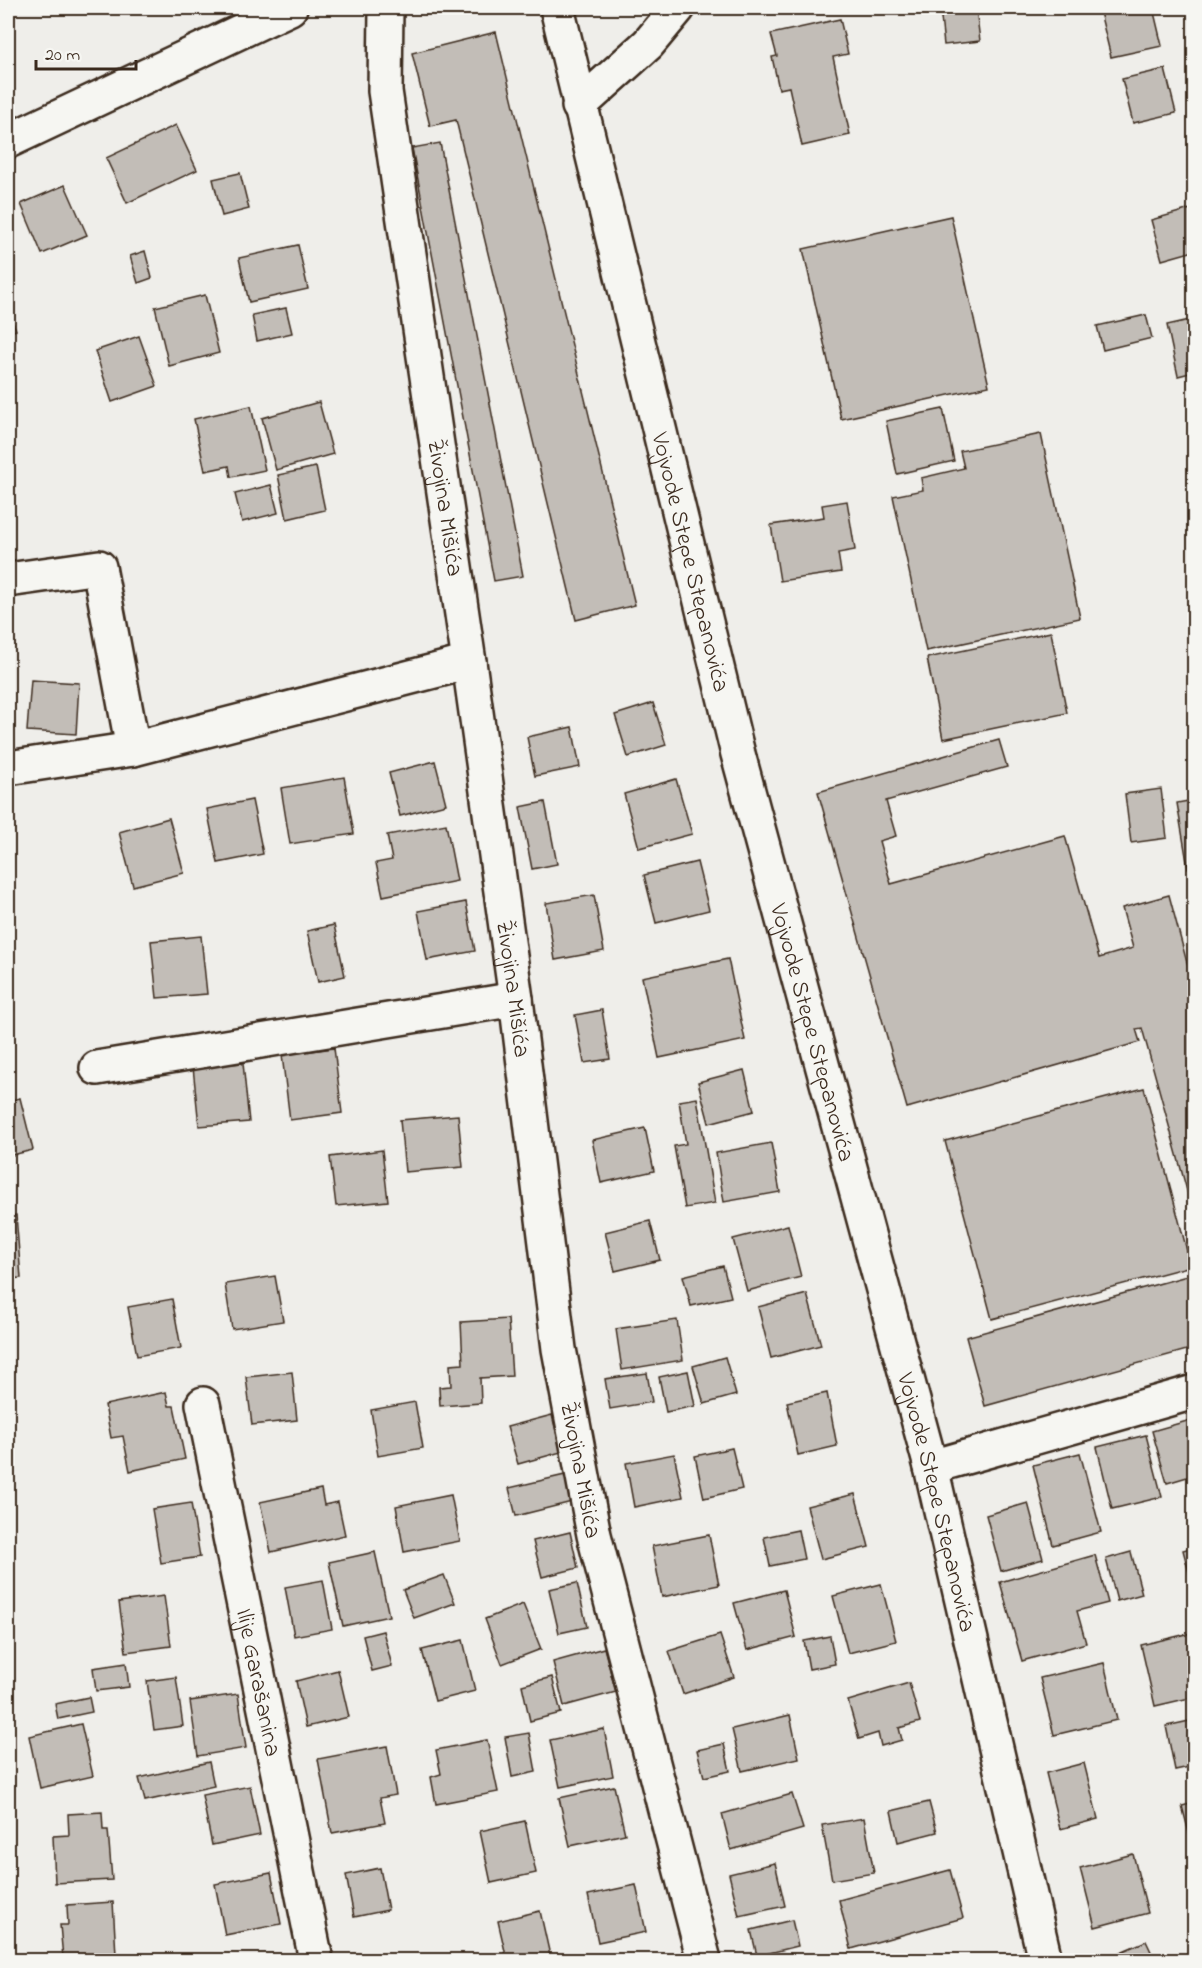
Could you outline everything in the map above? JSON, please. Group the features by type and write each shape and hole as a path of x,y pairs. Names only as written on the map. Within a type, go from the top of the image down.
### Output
{"street":[{"path":"8,141 290,8"},
{"name":"Živojina Mišića","path":"386,8 386,91 470,662 516,999 559,1349 594,1535 704,1960"},
{"name":"Vojvode Stepe Stepanovića","path":"557,8 738,754 931,1467 1045,1960"},
{"path":"579,106 648,44 678,8"},
{"path":"8,580 99,567 133,749"},
{"path":"8,768 133,749 470,662"},
{"path":"98,1068 516,999"},
{"path":"931,1467 1194,1392"},
{"name":"Ilije Garašanina","path":"203,1404 316,1960"}],"building":[{"path":"940,8 976,8 980,41 944,45"},
{"path":"1099,8 1153,8 1162,46 1111,57"},
{"path":"840,19 848,54 833,57 850,135 802,146 789,87 779,89 772,57 777,56 771,34"},
{"path":"496,32 635,605 576,620 456,120 430,126 412,53"},
{"path":"1165,69 1176,113 1133,123 1122,79"},
{"path":"176,125 197,170 127,203 106,158"},
{"path":"440,143 523,576 494,581 412,148"},
{"path":"240,173 249,209 222,216 213,179"},
{"path":"65,185 87,235 42,254 21,204"},
{"path":"1194,208 1194,251 1162,260 1151,220"},
{"path":"951,216 989,386 841,419 803,249"},
{"path":"298,245 308,289 249,302 239,258"},
{"path":"145,251 152,278 138,283 130,256"},
{"path":"205,295 219,353 169,366 155,307"},
{"path":"286,308 292,333 257,341 252,315"},
{"path":"8,309 16,330 8,333"},
{"path":"1146,315 1152,338 1103,350 1097,326"},
{"path":"1194,319 1194,372 1178,376 1167,325"},
{"path":"139,336 157,386 112,402 95,351"},
{"path":"319,402 333,454 276,470 262,418"},
{"path":"251,406 265,470 231,477 229,466 205,471 194,419"},
{"path":"943,409 954,461 897,474 886,421"},
{"path":"1041,434 1080,618 926,651 893,496 923,490 921,478 964,468 960,451"},
{"path":"316,467 325,510 287,519 278,475"},
{"path":"271,485 278,513 242,522 235,494"},
{"path":"847,501 855,550 838,553 841,572 780,581 771,525 824,517 822,505"},
{"path":"1051,632 1067,713 943,739 927,658"},
{"path":"31,680 79,683 76,734 27,731"},
{"path":"653,703 666,745 628,757 615,715"},
{"path":"572,727 580,767 535,776 527,737"},
{"path":"999,740 1007,767 886,801 896,836 879,841 891,884 1065,836 1099,958 1133,948 1122,908 1169,895 1194,989 1194,1216 1142,1028 1136,1029 1140,1042 907,1108 818,792"},
{"path":"435,761 446,804 400,816 389,773"},
{"path":"344,777 354,834 290,844 281,788"},
{"path":"676,779 692,834 639,848 624,794"},
{"path":"1161,789 1167,838 1131,843 1125,794"},
{"path":"252,800 263,854 218,863 207,809"},
{"path":"1194,800 1194,867 1188,868 1177,803"},
{"path":"545,802 557,864 532,869 520,807"},
{"path":"169,818 184,873 133,886 119,832"},
{"path":"446,824 457,881 383,896 376,863 392,860 387,835"},
{"path":"697,862 709,910 656,923 644,875"},
{"path":"594,895 604,951 555,960 546,903"},
{"path":"466,902 475,951 427,960 418,911"},
{"path":"334,925 345,976 318,982 307,931"},
{"path":"201,936 207,994 157,998 151,941"},
{"path":"728,959 745,1040 659,1058 642,977"},
{"path":"602,1010 610,1059 584,1063 575,1015"},
{"path":"334,1048 342,1113 290,1120 282,1055"},
{"path":"243,1063 249,1122 199,1126 193,1067"},
{"path":"744,1070 754,1111 709,1123 698,1082"},
{"path":"1144,1088 1191,1266 992,1319 945,1141"},
{"path":"20,1098 33,1150 8,1156 8,1101"},
{"path":"697,1098 715,1203 685,1208 674,1146 686,1144 679,1101"},
{"path":"458,1115 463,1167 405,1172 400,1120"},
{"path":"645,1128 654,1171 601,1183 592,1140"},
{"path":"771,1143 780,1192 724,1202 716,1153"},
{"path":"382,1150 388,1201 336,1206 330,1157"},
{"path":"16,1215 21,1278 8,1279 8,1216"},
{"path":"650,1221 660,1260 615,1271 605,1232"},
{"path":"788,1225 801,1277 747,1291 733,1239"},
{"path":"723,1266 731,1297 691,1306 683,1276"},
{"path":"1194,1274 1194,1348 985,1406 966,1337"},
{"path":"275,1276 283,1321 232,1329 225,1284"},
{"path":"807,1294 821,1345 771,1358 758,1307"},
{"path":"172,1299 181,1348 137,1356 128,1307"},
{"path":"508,1319 512,1376 480,1378 481,1403 440,1406 439,1387 451,1386 450,1365 463,1364 461,1322"},
{"path":"677,1320 683,1360 622,1370 616,1329"},
{"path":"725,1357 736,1395 704,1404 693,1366"},
{"path":"688,1371 695,1406 666,1412 659,1377"},
{"path":"292,1372 297,1420 252,1425 246,1377"},
{"path":"647,1373 652,1402 610,1409 605,1379"},
{"path":"166,1392 169,1406 174,1406 185,1459 130,1471 123,1436 111,1438 105,1405"},
{"path":"827,1393 837,1446 798,1455 787,1402"},
{"path":"415,1402 423,1448 378,1456 371,1410"},
{"path":"552,1415 561,1452 518,1464 507,1427"},
{"path":"1194,1419 1194,1475 1167,1483 1152,1431"},
{"path":"1146,1435 1162,1497 1112,1509 1097,1447"},
{"path":"732,1448 742,1489 704,1498 695,1456"},
{"path":"1080,1453 1101,1532 1053,1545 1033,1465"},
{"path":"674,1454 683,1497 634,1507 626,1463"},
{"path":"565,1475 572,1502 516,1516 509,1488"},
{"path":"321,1489 324,1505 338,1502 345,1535 271,1552 260,1502"},
{"path":"855,1494 869,1547 821,1559 807,1506"},
{"path":"451,1495 460,1541 404,1552 396,1506"},
{"path":"191,1503 200,1557 161,1563 152,1509"},
{"path":"1028,1503 1043,1559 1001,1571 986,1515"},
{"path":"798,1530 804,1559 770,1566 764,1537"},
{"path":"570,1532 578,1568 542,1577 533,1541"},
{"path":"709,1535 719,1585 662,1597 652,1546"},
{"path":"1194,1547 1194,1591 1183,1550"},
{"path":"375,1552 389,1616 343,1626 329,1562"},
{"path":"1131,1552 1142,1594 1117,1601 1106,1559"},
{"path":"1095,1555 1108,1603 1077,1611 1086,1643 1022,1661 1000,1582"},
{"path":"444,1575 455,1603 414,1618 403,1590"},
{"path":"323,1580 332,1629 294,1636 285,1587"},
{"path":"577,1583 587,1627 559,1633 549,1589"},
{"path":"881,1584 896,1641 848,1653 833,1596"},
{"path":"784,1590 796,1637 747,1650 734,1603"},
{"path":"164,1596 171,1646 126,1652 119,1602"},
{"path":"523,1604 541,1649 502,1664 485,1619"},
{"path":"383,1631 392,1666 372,1671 363,1636"},
{"path":"1191,1633 1194,1646 1194,1697 1155,1706 1141,1645"},
{"path":"720,1635 734,1677 683,1694 669,1651"},
{"path":"830,1636 835,1664 809,1669 804,1641"},
{"path":"463,1640 475,1691 435,1701 422,1650"},
{"path":"604,1648 616,1692 564,1706 553,1662"},
{"path":"126,1663 129,1687 96,1691 93,1668"},
{"path":"1104,1663 1117,1720 1054,1735 1040,1678"},
{"path":"338,1670 349,1717 306,1727 296,1681"},
{"path":"176,1677 183,1726 154,1730 147,1681"},
{"path":"552,1677 561,1713 530,1721 522,1685"},
{"path":"909,1683 920,1722 899,1728 902,1740 881,1746 878,1733 859,1739 848,1701"},
{"path":"238,1694 246,1748 198,1756 190,1701"},
{"path":"89,1697 92,1712 58,1719 55,1704"},
{"path":"790,1715 799,1758 742,1771 732,1729"},
{"path":"1194,1720 1194,1766 1175,1770 1166,1726"},
{"path":"81,1724 93,1776 40,1788 29,1736"},
{"path":"604,1729 613,1776 560,1787 550,1740"},
{"path":"529,1733 536,1772 512,1777 505,1737"},
{"path":"487,1740 498,1792 436,1804 431,1777 441,1774 436,1750"},
{"path":"724,1744 730,1771 704,1777 697,1750"},
{"path":"387,1746 396,1795 380,1798 385,1823 332,1833 318,1759"},
{"path":"209,1762 214,1786 145,1801 139,1778"},
{"path":"1084,1763 1098,1819 1060,1829 1046,1773"},
{"path":"250,1786 260,1835 212,1845 202,1795"},
{"path":"614,1786 625,1834 570,1846 559,1798"},
{"path":"792,1794 803,1829 731,1850 722,1814"},
{"path":"929,1802 937,1832 898,1842 891,1811"},
{"path":"1194,1803 1194,1852 1182,1806"},
{"path":"102,1812 103,1830 108,1830 112,1880 55,1883 53,1836 69,1835 68,1814"},
{"path":"864,1818 874,1873 832,1880 822,1825"},
{"path":"525,1821 536,1873 491,1883 480,1831"},
{"path":"1133,1854 1148,1913 1095,1927 1080,1868"},
{"path":"775,1863 785,1906 739,1916 729,1874"},
{"path":"380,1868 388,1910 354,1917 346,1875"},
{"path":"950,1870 963,1918 851,1949 839,1900"},
{"path":"271,1873 281,1924 225,1935 215,1884"},
{"path":"636,1885 646,1932 598,1942 588,1895"},
{"path":"113,1902 116,1955 63,1958 60,1925 68,1925 67,1905"},
{"path":"540,1911 551,1960 507,1960 498,1921"},
{"path":"792,1920 798,1946 757,1956 751,1930"},
{"path":"1146,1941 1155,1960 1102,1960"}]}
